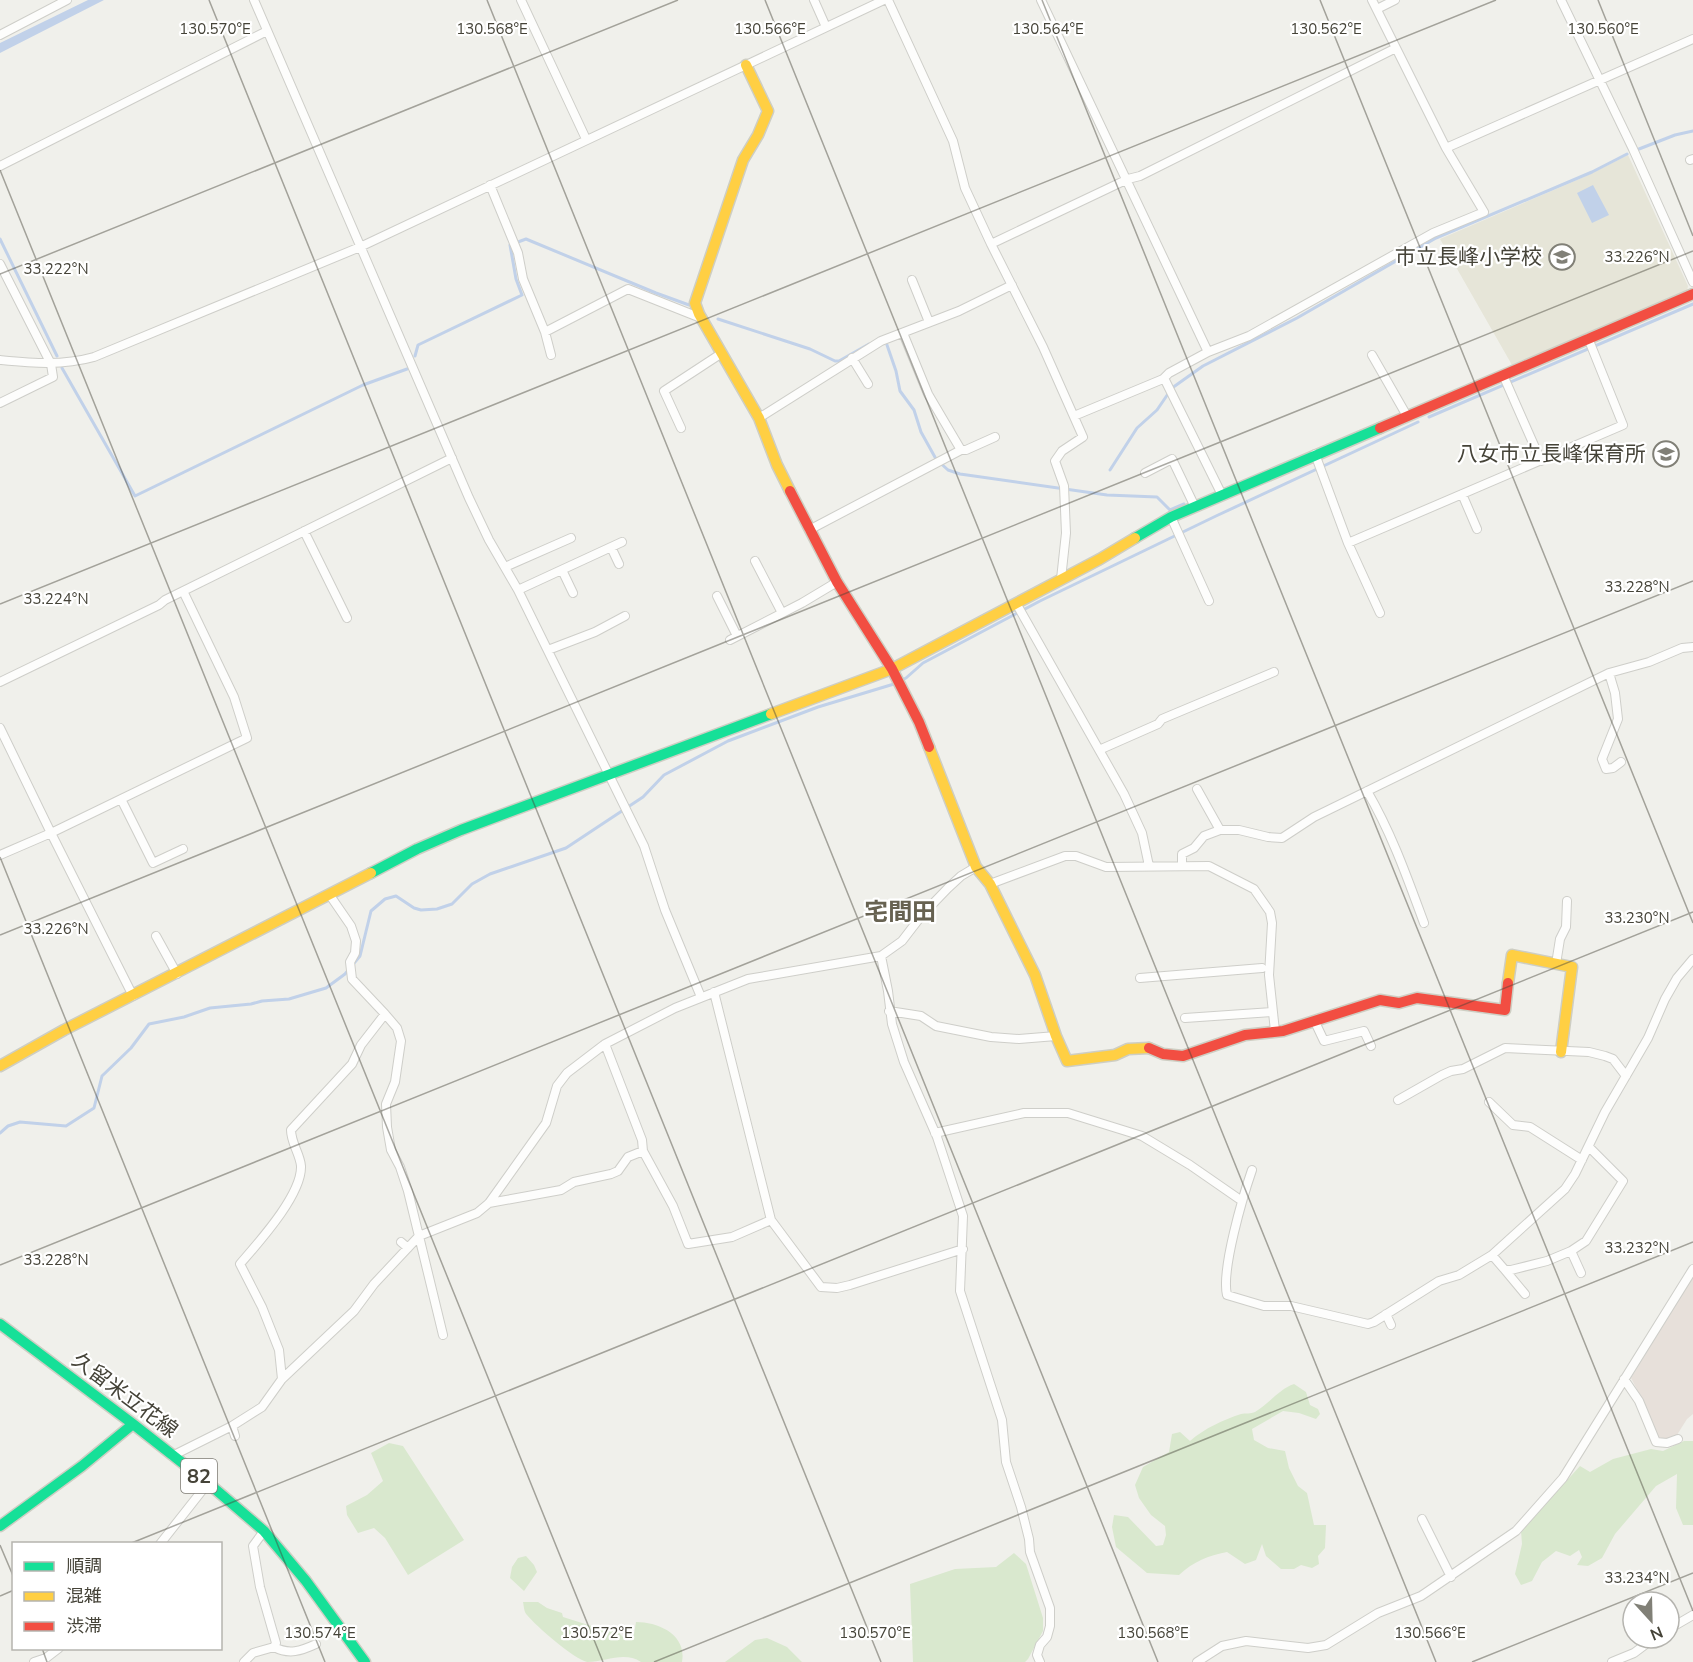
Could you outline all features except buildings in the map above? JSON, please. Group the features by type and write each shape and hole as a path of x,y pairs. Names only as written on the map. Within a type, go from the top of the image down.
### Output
{"street":[{"path":"0,35 67,0"},
{"path":"254,0 489,540 518,590 644,846 665,910 701,998"},
{"path":"521,0 586,140"},
{"path":"814,0 826,27"},
{"path":"0,360 51,364 81,361 94,357 360,247 886,0 953,141 965,188 1083,437 1062,451 1055,461 1065,486 1066,533 1061,579"},
{"path":"1041,0 1208,352"},
{"path":"1074,416 1164,378 1168,373 1208,352 1249,336 1433,233 1484,212 1446,148 1372,0"},
{"path":"1377,9 1395,0"},
{"path":"1561,0 1693,282"},
{"path":"0,166 267,31"},
{"path":"1446,148 1693,39"},
{"path":"991,244 1151,171 1396,48"},
{"path":"746,65 768,111 758,135 743,160 695,303 759,418 777,465 809,530 837,582 894,673 919,722 976,867 990,884 1035,975 1067,1061 1115,1055 1128,1049 1152,1048 1163,1054 1183,1056 1245,1035 1283,1031 1315,1022 1380,1000 1399,1003 1417,998 1505,1010 1512,955 1572,967 1561,1052"},
{"path":"490,185 518,253 523,279 545,332 551,355"},
{"path":"0,264 51,364 53,377 0,403"},
{"path":"912,280 929,322"},
{"path":"759,418 881,341 1012,285"},
{"path":"545,332 628,289 702,318"},
{"path":"0,1066 64,1030 177,974 373,870 461,830 894,673 1171,517 1693,294"},
{"path":"903,333 928,394 961,450"},
{"path":"1348,543 1623,425 1588,338"},
{"path":"681,428 664,391 722,353"},
{"path":"1372,355 1407,416"},
{"path":"852,358 868,384"},
{"path":"1503,375 1541,461"},
{"path":"1164,378 1222,495"},
{"path":"809,530 961,450 966,450 995,436"},
{"path":"1315,454 1348,543 1380,614"},
{"path":"0,682 159,606 165,600 452,458"},
{"path":"1145,473 1172,459 1196,507"},
{"path":"1462,494 1477,529"},
{"path":"1171,517 1209,602"},
{"path":"304,531 347,618"},
{"path":"505,567 571,538"},
{"path":"518,590 622,542"},
{"path":"611,547 619,564"},
{"path":"755,561 782,613"},
{"path":"562,570 573,593"},
{"path":"717,596 733,638 837,582"},
{"path":"0,855 51,833 247,738 234,697 183,591"},
{"path":"1016,603 1124,794 1142,833 1149,866"},
{"path":"713,609 721,604"},
{"path":"548,650 595,632 625,616"},
{"path":"1182,866 1182,854 1194,848 1203,836 1220,830 1239,830 1282,838 1314,817 1609,673 1649,662 1682,648 1693,647"},
{"path":"1099,750 1158,724 1162,719 1274,672"},
{"path":"1609,673 1615,693 1618,719 1602,759 1606,769 1613,768 1621,762"},
{"path":"0,728 133,996"},
{"path":"1197,789 1220,830"},
{"path":"1367,791 1390,831 1424,923"},
{"path":"121,799 153,863 183,849"},
{"path":"990,884 1065,856 1076,856 1106,867 1209,866 1245,884 1254,889 1270,912 1272,923 1269,975 1275,1031"},
{"path":"172,1456 232,1426 262,1407 282,1379 354,1311 374,1284 419,1236 477,1213 489,1203 546,1123 557,1086 562,1079 605,1044 675,1008 748,979 881,956 902,941 922,915 948,888 961,876 976,867"},
{"path":"329,894 351,926 356,941 355,953 350,962 352,979 397,1028 401,1041 395,1082 386,1104 387,1126 391,1150 400,1167 419,1236 443,1335"},
{"path":"1556,964 1560,939 1566,927 1567,901"},
{"path":"156,936 177,974"},
{"path":"881,956 890,1011 904,1062 935,1133 963,1216 960,1291 1002,1420 1006,1462 1021,1507 1030,1552 1050,1608 1050,1626 1037,1655 1040,1662"},
{"path":"1252,1170 1242,1201 1226,1279 1227,1295 1264,1306 1291,1306 1368,1324 1439,1281 1459,1275 1492,1255 1564,1189 1648,1038 1665,999 1677,978 1693,960"},
{"path":"1140,978 1262,968"},
{"path":"714,992 771,1220 821,1287 837,1288 850,1285 963,1249"},
{"path":"890,1011 921,1016 936,1026 991,1037 1019,1039 1056,1036"},
{"path":"1185,1018 1273,1011"},
{"path":"282,1379 279,1350 262,1306 240,1264 276,1222 298,1182 301,1165 291,1130 352,1065 361,1045 385,1014"},
{"path":"1315,1022 1324,1041 1364,1031 1371,1046"},
{"path":"605,1044 642,1140 643,1151 673,1206 688,1244 732,1237 771,1220"},
{"path":"1398,1101 1451,1071 1463,1069 1505,1048 1589,1052 1613,1059 1626,1076"},
{"path":"1489,1102 1513,1125 1530,1127 1582,1160"},
{"path":"935,1133 1024,1113 1068,1113 1142,1136 1190,1165 1242,1201"},
{"path":"1505,1270 1546,1261 1571,1251 1586,1241 1623,1180 1588,1147"},
{"path":"489,1203 561,1190 574,1182 611,1174 618,1171 628,1157 643,1151"},
{"path":"401,1242 408,1248"},
{"path":"1571,1251 1581,1273"},
{"path":"1492,1255 1525,1294"},
{"path":"1197,1662 1222,1646 1246,1641 1308,1648 1326,1645 1378,1613 1421,1596 1516,1531 1563,1478 1693,1269"},
{"path":"1386,1314 1391,1325"},
{"name":"久留米立花線","path":"0,1324 133,1424 264,1531 306,1581 365,1662"},
{"path":"1624,1378 1639,1401 1656,1442 1667,1443 1678,1439"},
{"path":"0,1526 82,1466 133,1424"},
{"path":"232,1426 235,1436"},
{"path":"162,1542 207,1483"},
{"path":"1422,1519 1451,1577"},
{"path":"264,1531 254,1546 260,1587 276,1643 274,1647"},
{"path":"244,1662 253,1653 274,1647 284,1652 296,1652 316,1644"},
{"path":"1612,1662 1638,1650"},
{"path":"34,1662 46,1660"}],"shaded area":[{"name":"市立長峰小学校","path":"1628,155 1688,286 1687,291 1512,365 1440,239 1584,177"},
{"path":"1693,1277 1693,1414 1675,1438 1669,1441 1657,1438 1643,1401 1631,1378"}],"green space":[{"path":"1294,1384 1306,1392 1310,1405 1318,1409 1320,1414 1316,1419 1299,1413 1283,1411 1252,1429 1254,1440 1268,1448 1285,1451 1289,1468 1298,1486 1307,1493 1314,1525 1326,1525 1325,1548 1318,1556 1319,1564 1312,1568 1301,1565 1294,1569 1281,1569 1266,1556 1262,1544 1256,1560 1245,1564 1227,1552 1202,1560 1179,1575 1147,1573 1116,1547 1112,1527 1114,1515 1128,1517 1156,1546 1163,1545 1166,1535 1165,1526 1151,1515 1139,1498 1135,1485 1143,1467 1169,1452 1172,1434 1180,1432 1190,1441 1221,1422 1241,1414 1255,1412"},
{"path":"1684,1441 1693,1441 1693,1525 1683,1525 1676,1508 1677,1474 1656,1486 1615,1534 1602,1558 1588,1566 1577,1565 1582,1557 1579,1550 1570,1556 1556,1551 1542,1562 1532,1581 1521,1585 1515,1574 1522,1544 1521,1531 1580,1466 1590,1472 1613,1459 1651,1449 1663,1451"},
{"path":"389,1443 403,1446 464,1540 408,1575 385,1538 374,1528 358,1533 347,1515 346,1506 367,1495 383,1481 371,1453"},
{"path":"1014,1553 1026,1564 1043,1618 1043,1631 1028,1659 1025,1662 913,1662 910,1584 955,1569 996,1567"},
{"path":"526,1556 537,1572 524,1591 510,1578 512,1567 518,1558"},
{"path":"523,1602 538,1602 562,1613 563,1617 601,1629 617,1631 626,1640 634,1634 636,1622 654,1624 676,1637 680,1644 682,1662 641,1662 628,1657 594,1662 581,1660 538,1627 526,1614"},
{"path":"767,1638 787,1647 802,1662 725,1662 755,1640"}],"water":[{"path":"88,0 104,0 0,53 0,43"},
{"path":"1593,185 1609,215 1592,223 1577,193"}],"waterway":[{"path":"1639,149 1675,135 1693,131"},
{"path":"1110,470 1137,428 1157,410 1172,388 1203,366 1297,318 1436,238 1592,172 1627,154"},
{"path":"0,239 57,356"},
{"path":"518,242 526,239 689,305"},
{"path":"415,356 418,345 522,295 516,279 510,245"},
{"path":"1429,417 1693,304"},
{"path":"718,319 810,349 835,361 869,344"},
{"path":"887,345 900,391 914,410 921,432 936,459 948,470 960,474 1107,495 1157,497 1170,510 1184,504"},
{"path":"62,368 135,496 363,385 407,369"},
{"path":"0,1133 8,1126 20,1122 66,1126 94,1108 102,1076 131,1048 149,1024 184,1017 210,1008 289,999 326,988 345,974 360,956 371,911 385,899 396,896 421,910 437,909 452,904 472,884 490,874 566,848 643,797 664,775 728,741 818,707 894,684 906,678 923,663 1040,601 1418,422"}],"traffic: fast":[{"path":"1135,538 1171,517 1380,428"},
{"path":"371,873 417,849 461,830 771,714"},
{"path":"0,1324 133,1424 264,1531 306,1581 365,1662"},
{"path":"0,1526 82,1466 133,1424"}],"traffic: slow":[{"path":"746,65 768,111 758,135 743,160 695,303 699,314 759,418 777,465 790,491"},
{"path":"771,714 892,669 1100,559 1135,538"},
{"path":"929,747 976,867 990,884 1035,975 1067,1061 1115,1055 1128,1049 1149,1048"},
{"path":"0,1066 64,1030 371,873"},
{"path":"1508,983 1512,955 1572,967 1561,1052"}],"traffic: jam":[{"path":"1380,428 1693,294"},
{"path":"790,491 837,582 892,669 929,747"},
{"path":"1149,1048 1163,1054 1183,1056 1245,1035 1283,1031 1380,1000 1399,1003 1417,998 1505,1010 1508,983"}],"place":[{"name":"市立長峰小学校","path":"1562,257"},
{"name":"八女市立長峰保育所","path":"1666,454"}],"district":[{"name":"宅間田","path":"900,912"}]}
